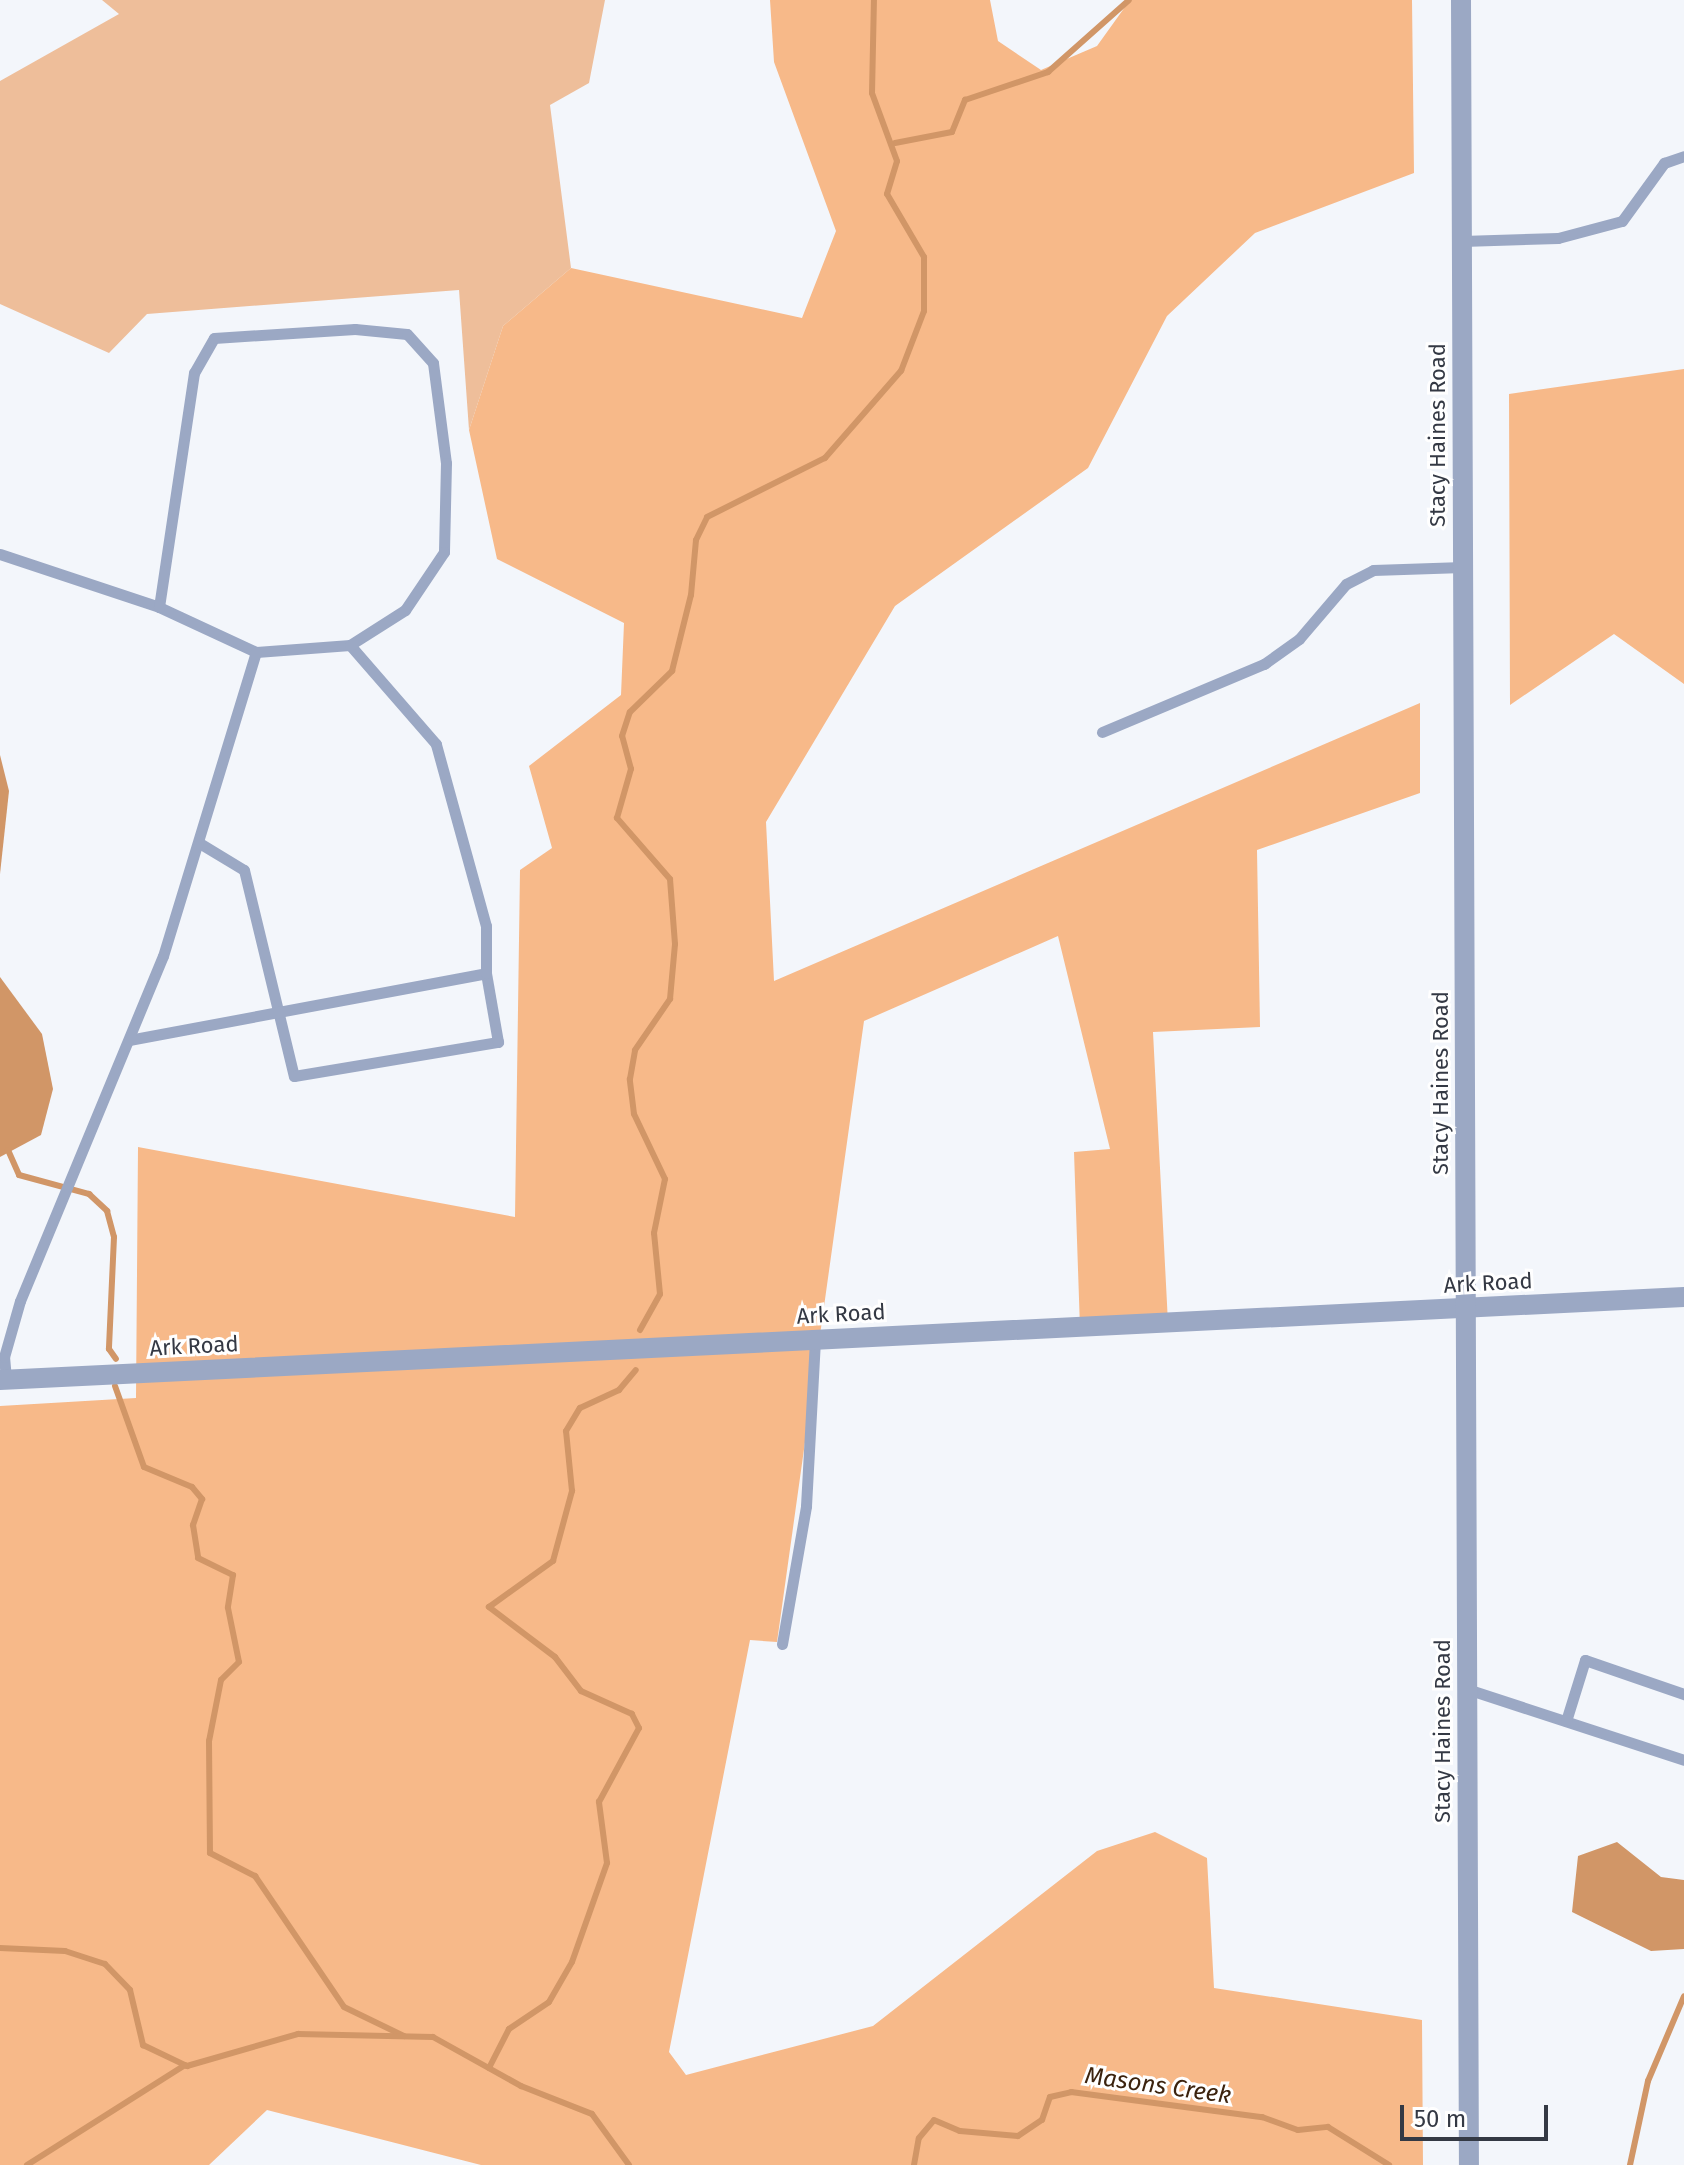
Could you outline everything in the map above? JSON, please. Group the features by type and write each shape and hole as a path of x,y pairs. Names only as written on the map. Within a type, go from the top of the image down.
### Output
{"street":[{"name":"Stacy Haines Road","path":"1461,0 1469,2165"},
{"name":"Ark Road","path":"3,1380 1684,1297"}],"lane":[{"path":"1462,241 1558,238 1622,221 1664,163 1684,156"},
{"path":"0,554 159,607 256,652 350,645 405,610 444,552 446,463 433,363 407,334 355,329 214,338 194,373 159,607"},
{"path":"1102,732 1264,664 1299,639 1346,584 1373,570 1463,567"},
{"path":"201,844 244,870 281,1011 294,1076 498,1042 486,973 486,926 436,744 350,645"},
{"path":"3,1380 4,1357 36,1263 129,1040 201,844 256,652"},
{"path":"129,1040 486,973"},
{"path":"782,1644 806,1506 815,1340"},
{"path":"1566,1721 1585,1660 1684,1694"},
{"path":"1467,1689 1684,1760"}],"shaded area":[{"path":"102,0 605,0 589,83 550,105 571,268 503,326 469,430 459,290 147,314 109,353 0,304 0,81 119,14"},
{"path":"770,0 990,0 998,41 1041,70 1097,46 1130,0 1412,0 1414,173 1255,233 1167,316 1088,468 895,606 766,822 774,981 1420,703 1420,793 1257,850 1260,1027 1153,1032 1168,1323 1080,1328 1074,1152 1110,1149 1058,936 864,1021 777,1642 750,1640 669,2052 686,2075 873,2026 1097,1851 1155,1832 1207,1858 1214,1988 1422,2020 1423,2165 481,2165 267,2110 209,2165 0,2165 0,1406 136,1398 138,1147 515,1217 520,870 552,848 529,766 621,695 624,623 497,559 469,430 503,326 571,268 802,318 836,231 774,62"},
{"path":"1684,369 1684,684 1614,634 1510,705 1509,394"},
{"path":"0,755 9,791 0,874"},
{"path":"0,977 42,1034 53,1089 41,1135 0,1157"},
{"path":"1617,1842 1661,1877 1684,1880 1684,1949 1651,1951 1572,1912 1578,1856"}],"waterway":[{"name":"Masons Creek","path":"640,1330 660,1294 654,1233 665,1179 634,1114 630,1079 635,1050 670,999 675,944 670,879 617,818 631,769 622,736 630,712 672,671 691,595 696,540 707,517 825,458 901,371 924,311 924,257 887,194 897,161 872,93 874,0"},
{"path":"895,143 952,132 965,100 1048,72 1129,0"},
{"path":"8,1150 19,1175 89,1194 107,1211 114,1237 109,1349 116,1359"},
{"name":"Masons Creek","path":"489,2068 509,2029 549,2002 572,1962 607,1863 599,1802 639,1728 632,1714 581,1691 555,1657 489,1607 553,1561 572,1491 566,1431 580,1408 619,1390 636,1370"},
{"path":"115,1386 144,1467 192,1487 202,1499 193,1525 198,1558 233,1575 228,1608 239,1662 221,1680 209,1741 210,1853 255,1876 344,2007 404,2036"},
{"path":"0,1948 65,1951 105,1964 130,1990 143,2045 187,2066 298,2034 433,2037 521,2086 592,2114 629,2165"},
{"path":"1630,2165 1648,2081 1684,1996"},
{"path":"27,2165 185,2065"},
{"name":"Masons Creek","path":"914,2165 919,2138 934,2120 960,2131 1018,2136 1042,2120 1050,2097 1071,2092 1262,2117 1298,2130 1328,2127 1389,2165"}]}
